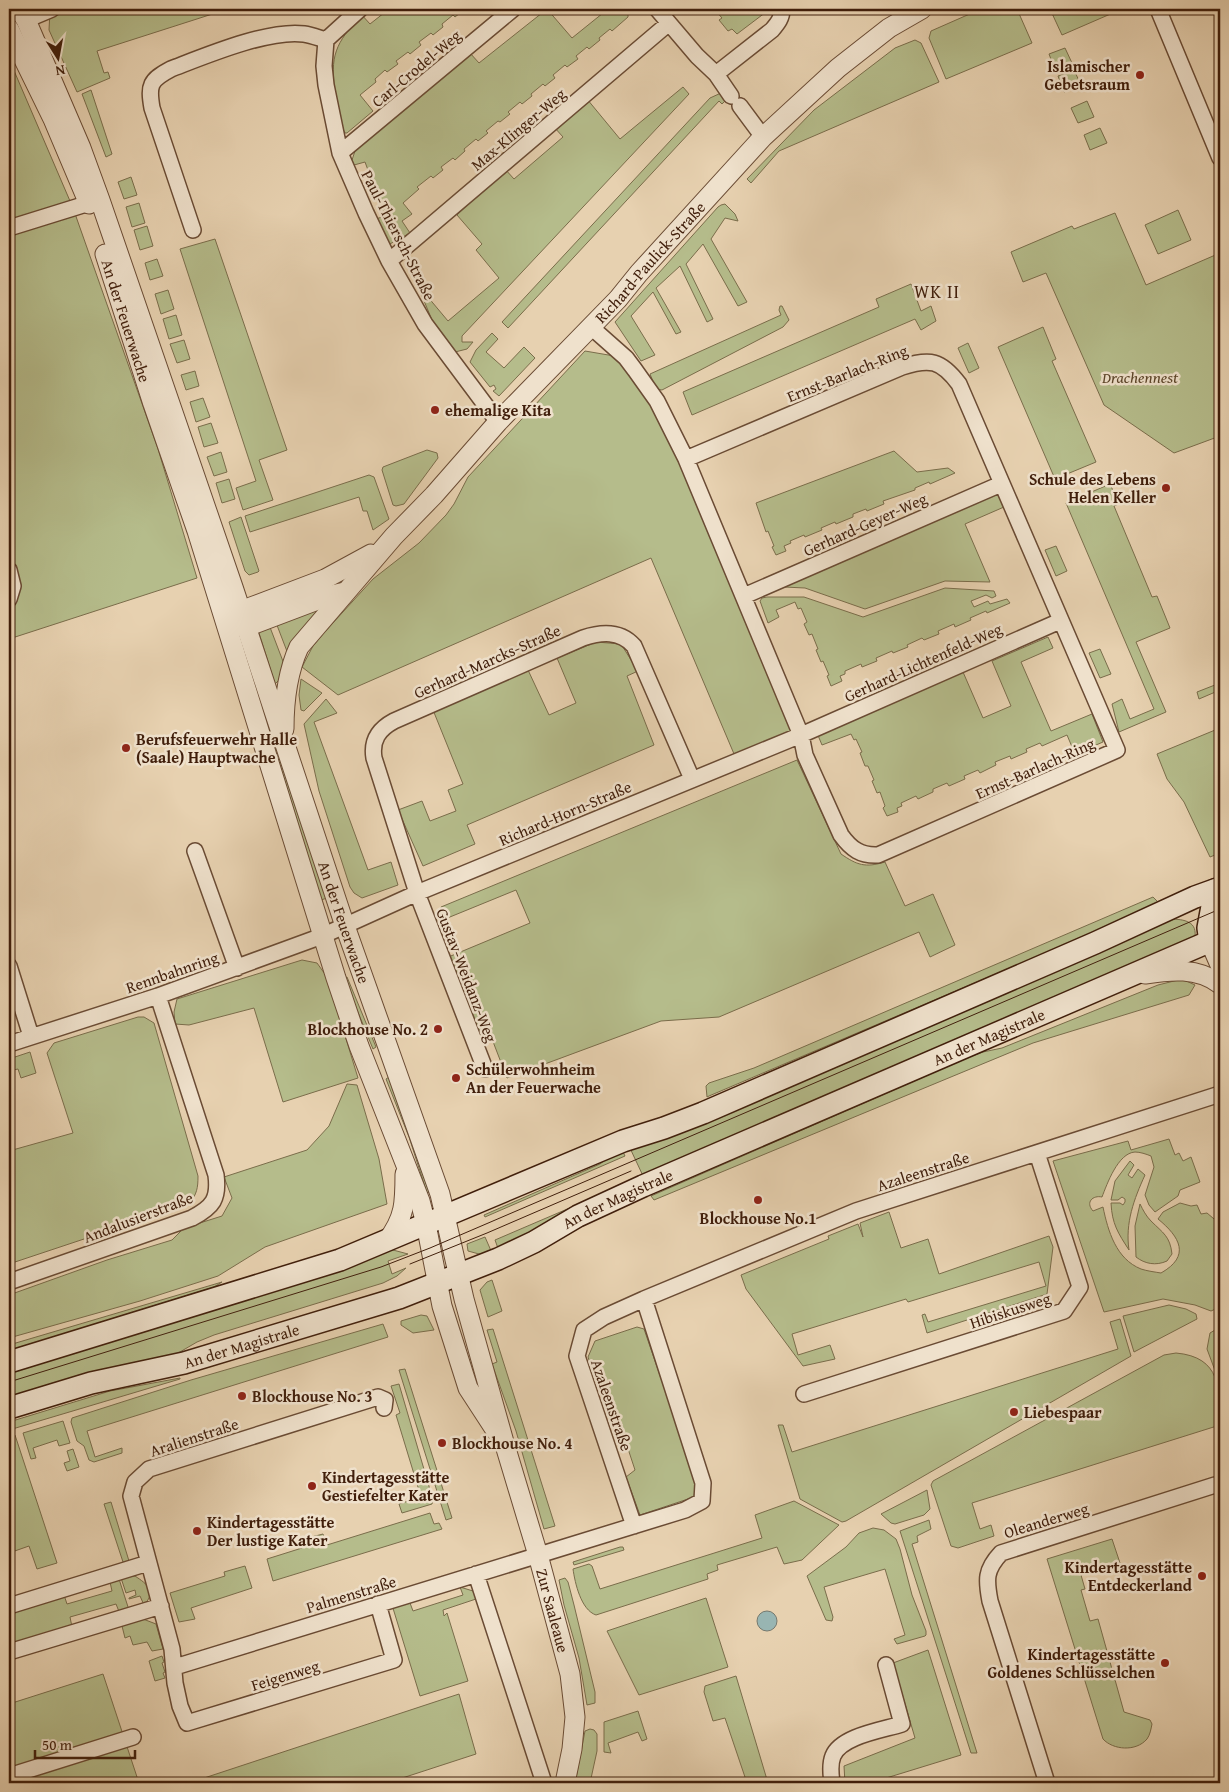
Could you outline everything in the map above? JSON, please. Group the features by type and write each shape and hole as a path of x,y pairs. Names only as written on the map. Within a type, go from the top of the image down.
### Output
{"main road":[{"path":"9,1362 340,1260 623,1141 703,1113 1218,889 1215,931"},
{"path":"1180,904 1215,931"},
{"name":"An der Magistrale","path":"9,1408 91,1383 184,1364 372,1307 437,1284 534,1242 578,1216 643,1186 1129,977 1215,931"}],"street":[{"path":"23,14 52,9"},
{"path":"193,230 152,108 149,93 151,84 159,75 170,69 260,38 282,34 304,34 326,40 360,9"},
{"name":"Carl-Crodel-Weg","path":"340,153 513,9"},
{"path":"657,9 696,56 716,74 763,137"},
{"path":"716,74 779,23 782,9"},
{"name":"Richard-Paulick-Straße","path":"284,740 286,690 291,664 299,647 345,592 498,422 591,327 763,137 838,68 889,28 922,9"},
{"path":"1158,9 1220,158"},
{"name":"An der Feuerwache","path":"23,14 81,148 153,404 197,531 237,622 284,740 345,926 411,1109 446,1216"},
{"name":"Max-Klinger-Weg","path":"390,261 669,23"},
{"name":"An der Feuerwache","path":"9,29 95,202 233,587 237,622 233,646 322,936 360,1046 416,1192 426,1224"},
{"name":"Paul-Thiersch-Straße","path":"326,40 324,66 326,85 340,153 366,213 390,261 426,324 498,422"},
{"path":"9,228 95,202"},
{"name":"Ernst-Barlach-Ring","path":"591,327 626,358 635,370 657,401 686,459 800,735 805,756 841,835 849,846 867,856 878,855 1117,750 959,384 948,369 935,363 917,362 902,367 686,459"},
{"name":"Gerhard-Geyer-Weg","path":"744,596 1001,484"},
{"name":"Richard-Paulick-Straße","path":"237,622 251,607 344,570 369,556 394,536"},
{"path":"9,570 13,586 9,599"},
{"path":"233,587 254,596 273,598"},
{"path":"237,622 345,592"},
{"name":"Gerhard-Lichtenfeld-Weg","path":"800,735 1060,621"},
{"name":"Gerhard-Marcks-Straße","path":"417,893 374,758 373,744 376,737 383,728 394,722 583,638 609,633 623,637 634,646 692,779"},
{"name":"Richard-Horn-Straße","path":"345,926 417,893 800,735"},
{"path":"195,852 237,968"},
{"name":"Gustav-Weidanz-Weg","path":"417,893 485,1069"},
{"name":"Rennbahnring","path":"9,1044 158,996 345,926"},
{"path":"1215,931 1220,965"},
{"path":"9,966 31,1036"},
{"path":"1129,977 1170,970 1189,971 1220,984"},
{"name":"Andalusierstraße","path":"9,1282 192,1218 209,1207 216,1198 218,1188 216,1175 158,996"},
{"name":"Azaleenstraße","path":"634,1526 577,1356 584,1330 604,1317 644,1299 856,1211 1220,1094"},
{"name":"Hibiskusweg","path":"804,1394 1064,1311 1080,1287 1037,1153"},
{"path":"387,1241 397,1226 404,1206 405,1165"},
{"name":"Zur Saaleaue","path":"446,1216 459,1275 504,1442 538,1555 570,1674 575,1717 566,1783"},
{"name":"Zur Saaleaue","path":"426,1224 442,1306 468,1388 484,1415 504,1442"},
{"path":"538,1555 685,1510 702,1501 703,1482 644,1299"},
{"name":"Aralienstraße","path":"175,1667 161,1606 131,1496 135,1482 149,1469 378,1397 384,1400 384,1408"},
{"name":"Oleanderweg","path":"1047,1783 990,1602 987,1584 988,1569 1001,1553 1215,1485 1220,1486"},
{"name":"Palmenstraße","path":"175,1667 538,1555"},
{"path":"9,1606 148,1564"},
{"path":"476,1574 544,1783"},
{"name":"Feigenweg","path":"175,1667 175,1683 178,1698 187,1724 394,1660 378,1604"},
{"path":"9,1652 161,1606"},
{"path":"832,1783 832,1757 839,1747 853,1738 902,1724 886,1665"},
{"path":"9,1776 133,1736"}],"green space":[{"path":"46,9 228,9 97,51 104,73 108,72 110,78 77,92 49,30 50,10"},
{"path":"389,9 465,9 455,17 453,15 433,35 431,33 419,42 421,45 410,54 408,52 396,61 398,64 387,72 385,70 375,79 376,82 360,95 373,111 345,133 338,115 335,96 333,70 336,51 345,34 361,14 370,24"},
{"path":"547,9 572,38 608,9 625,9 628,17 612,31 610,29 599,38 600,40 589,49 587,47 576,56 578,59 567,67 565,65 553,75 555,78 545,86 543,84 522,104 520,102 508,112 510,114 486,131 488,133 478,141 476,139 464,149 465,151 455,160 453,158 441,167 443,170 433,178 431,176 417,187 419,189 403,203 412,214 402,221 410,233 388,245 376,219 385,216 365,162 354,165 352,160 356,148 470,53 479,63"},
{"path":"714,9 770,9 737,34 732,29 728,31 719,20 722,18"},
{"path":"981,9 1017,9 1032,43 946,79 929,38 931,31"},
{"path":"1050,9 1122,9 1062,35"},
{"path":"915,40 921,43 939,82 779,151 751,183 747,179 814,110 895,48"},
{"path":"1065,48 1072,63 1055,70 1049,54"},
{"path":"9,59 73,208 158,449 197,578 9,639"},
{"path":"1074,70 1081,85 1064,92 1058,76"},
{"path":"683,87 689,94 462,336 462,342 473,342 467,349 455,352 437,332 417,284 448,321 499,278 476,250 482,244 457,215 505,169 514,179 563,137 554,127 587,99 620,139"},
{"path":"91,90 112,154 106,157 82,94"},
{"path":"721,93 727,99 722,104 719,101 508,328 502,322 710,98"},
{"path":"1087,101 1094,117 1078,123 1071,108"},
{"path":"1100,128 1107,143 1090,150 1084,135"},
{"path":"131,177 137,195 124,199 118,182"},
{"path":"139,203 145,223 132,227 126,207"},
{"path":"725,204 735,214 738,221 725,218 711,239 747,302 738,306 703,244 686,264 713,319 707,322 680,266 656,288 681,332 676,334 653,292 631,316 655,355 641,361 615,322 718,207"},
{"path":"1178,210 1191,240 1158,254 1145,225"},
{"name":"Drachennest","path":"1115,213 1146,285 1220,253 1220,436 1174,453 1104,405 1046,273 1023,282 1011,252 1072,226 1074,229"},
{"path":"147,226 153,246 140,250 134,230"},
{"path":"215,239 287,450 259,460 273,500 243,510 236,488 256,481 180,249"},
{"path":"157,259 163,276 150,280 145,263"},
{"path":"911,284 921,311 931,306 936,321 921,330 915,319 692,415 683,392 879,307 876,299"},
{"path":"168,290 174,309 161,314 155,294"},
{"path":"780,306 782,306 789,320 783,327 662,390 656,389 650,374 781,315"},
{"path":"176,315 182,335 169,339 163,319"},
{"path":"1043,327 1056,359 1052,361 1096,462 1055,479 998,347"},
{"path":"492,333 498,339 486,352 504,368 524,347 535,358 499,396 493,391 496,389 494,385 490,387 470,362 476,350"},
{"path":"184,340 190,359 177,363 170,344"},
{"path":"968,343 979,368 969,373 958,348"},
{"path":"585,351 626,358 657,401 801,735 737,761 651,558 338,695 302,667 313,646 322,635 373,579 419,543 446,515 468,477"},
{"path":"195,371 199,386 186,390 181,375"},
{"path":"203,398 210,417 196,422 190,402"},
{"path":"211,423 218,443 204,447 198,427"},
{"path":"427,450 437,453 438,458 404,504 393,505 382,470 383,467"},
{"path":"894,451 917,472 948,468 955,473 883,501 884,504 853,514 853,517 836,524 835,522 821,528 822,530 790,541 791,543 784,546 786,551 776,555 756,503"},
{"path":"221,452 227,472 214,476 207,457"},
{"path":"369,475 374,477 389,519 373,530 367,511 363,511 359,497 250,532 245,516"},
{"path":"229,479 235,499 222,503 216,483"},
{"path":"1110,484 1119,504 1114,506 1152,597 1157,596 1170,628 1136,642 1166,712 1119,732 1112,704 1122,699 1130,719 1154,709 1066,503"},
{"path":"996,490 1004,507 965,524 990,582 945,581 865,609 805,588 784,587"},
{"path":"241,517 259,571 249,575 245,571 229,522"},
{"path":"1056,546 1067,571 1056,576 1045,550"},
{"path":"945,588 994,591 996,596 992,598 986,595 971,601 974,607 988,601 990,604 1007,599 1010,603 987,613 986,611 955,627 954,624 938,631 939,634 924,640 922,638 907,645 908,647 893,653 892,651 876,658 877,661 862,667 861,664 845,671 845,674 840,676 842,681 831,686 827,676 829,675 816,650 818,649 812,634 809,635 804,624 807,622 801,608 798,609 795,602 776,610 779,617 768,623 760,601 762,598 767,597 804,597 863,617"},
{"path":"327,601 288,654 275,620"},
{"path":"268,622 284,664 279,680 275,684 259,633 259,630"},
{"path":"1048,637 1053,648 1021,662 1051,731 1092,714 1103,742 1075,754 1067,735 1042,746 1040,743 1026,749 1027,752 1011,759 1010,756 995,762 996,765 980,773 978,770 964,776 965,779 949,786 947,783 933,789 933,792 918,799 916,796 901,803 902,806 897,808 898,812 887,816 883,808 885,806 880,792 877,793 872,781 874,780 868,766 865,766 860,753 862,752 856,739 854,740 851,734 822,745 817,733 963,672 983,718 1011,706 992,661"},
{"path":"596,642 621,644 638,671 627,676 654,745 467,825 475,844 423,866 398,810 422,801 430,821 456,811 448,790 463,784 433,710 528,670 549,715 576,703 557,658"},
{"path":"1100,649 1111,674 1100,678 1089,653"},
{"path":"301,679 322,693 304,711 301,710 299,695"},
{"path":"1220,683 1220,690 1199,699 1197,692"},
{"path":"326,699 337,713 314,722 368,870 391,862 398,885 362,898 354,893 350,887 319,791 304,724"},
{"path":"1220,728 1220,853 1210,857 1184,802 1167,779 1157,754"},
{"path":"275,734 327,898 321,900 268,736"},
{"path":"797,760 841,854 852,861 867,865 885,862 905,906 933,894 955,945 930,957 919,932 719,1017 661,1021 507,1078 492,1039 477,1038 446,958 530,923 516,890 445,919 441,907"},
{"path":"1153,897 1158,902 1139,913 707,1097 706,1086 709,1083 754,1068"},
{"path":"1168,919 1183,920 1191,924 1195,931 1195,936 644,1178 629,1146"},
{"path":"302,960 317,963 327,977 358,1078 283,1102 254,1008 189,1025 175,1024 174,1012 177,999"},
{"path":"347,977 376,1047 373,1049 344,978"},
{"path":"1182,979 1195,985 1189,995 1033,1043 654,1200 651,1196 969,1057 1002,1048 1158,985"},
{"path":"138,1017 144,1017 154,1023 198,1176 194,1197 189,1204 9,1264 9,1151 73,1133 47,1053 54,1043"},
{"path":"30,1052 36,1073 21,1078 18,1069 9,1071 9,1059"},
{"path":"389,1077 432,1192 427,1193 409,1137 386,1079"},
{"path":"347,1084 357,1085 379,1159 387,1204 265,1247 218,1276 140,1301 9,1338 9,1295 107,1260 172,1240 184,1228 222,1216 232,1198 224,1177 307,1150 329,1126"},
{"path":"1169,1139 1175,1155 1179,1153 1183,1161 1191,1157 1200,1182 1180,1190 1178,1196 1155,1212 1149,1205 1145,1195 1154,1167 1151,1156 1135,1152 1129,1154 1118,1163 1102,1197 1093,1198 1090,1205 1093,1211 1103,1207 1114,1243 1125,1258 1141,1269 1161,1273 1176,1260 1179,1246 1172,1233 1158,1219 1163,1212 1180,1203 1191,1206 1197,1205 1201,1214 1207,1213 1220,1224 1220,1307 1211,1311 1195,1305 1163,1299 1104,1312 1053,1161 1128,1141 1131,1150"},
{"path":"621,1148 625,1156 485,1217 484,1215 600,1164"},
{"path":"1130,1161 1134,1165 1128,1175 1132,1178 1138,1169 1145,1175 1131,1211 1128,1230 1129,1250 1116,1228 1111,1203 1123,1205 1125,1199 1122,1197 1118,1200 1111,1200 1115,1181"},
{"path":"635,1180 499,1251 495,1240"},
{"path":"1140,1204 1148,1217 1168,1239 1172,1254 1167,1261 1151,1264 1136,1257 1135,1226"},
{"path":"889,1212 901,1248 928,1239 939,1274 1049,1236 1053,1247 1047,1294 927,1333 922,1315 925,1314 928,1322 1046,1286 1039,1262 908,1302 906,1299 792,1334 798,1355 830,1345 835,1359 803,1366 746,1289 741,1275 829,1239 828,1236 858,1224 863,1237 860,1223"},
{"path":"485,1237 492,1253 479,1254 468,1251 467,1244"},
{"path":"393,1250 408,1254 388,1261 392,1274 406,1268 397,1276 383,1283 214,1335 197,1342 173,1356 9,1401 9,1370 384,1251"},
{"path":"492,1280 502,1311 488,1317 480,1290 487,1282"},
{"path":"222,1282 214,1287 9,1351 9,1345"},
{"path":"1169,1305 1186,1309 1196,1314 1197,1319 1134,1352 1123,1316"},
{"path":"421,1315 427,1316 434,1330 413,1333 401,1325 401,1321"},
{"path":"1120,1319 1131,1356 846,1521 842,1522 800,1499 778,1425 783,1425 792,1452 1118,1349 1110,1322"},
{"path":"383,1324 388,1337 87,1431 95,1457 122,1448 122,1453 94,1462 89,1460 84,1446 77,1441 71,1422 72,1418 191,1380"},
{"path":"637,1327 644,1329 696,1480 694,1497 640,1515 626,1477 635,1470 611,1397 602,1398 588,1357 595,1341"},
{"path":"493,1329 555,1526 544,1529 516,1431 492,1364 497,1362 487,1330"},
{"path":"1220,1329 1220,1384 1207,1349 1210,1333"},
{"path":"1176,1353 1191,1356 1202,1361 1210,1368 1218,1387 1220,1425 972,1503 980,1529 991,1525 994,1536 958,1548 951,1546 931,1485 933,1481 1164,1355"},
{"path":"405,1369 452,1518 446,1520 399,1370"},
{"path":"180,1378 9,1430 9,1422 110,1391"},
{"path":"399,1384 433,1500 432,1504 402,1513 399,1504 421,1497 396,1415 400,1413 391,1386"},
{"path":"63,1421 70,1443 59,1446 57,1440 33,1448 36,1458 31,1459 23,1433"},
{"path":"15,1435 57,1563 37,1569 29,1546 9,1553 9,1437"},
{"path":"73,1449 79,1467 67,1471 64,1463 70,1461 67,1451"},
{"path":"927,1490 930,1509 924,1515 895,1524 891,1523 881,1514"},
{"path":"794,1501 839,1525 802,1560 784,1564 777,1547 717,1565 718,1570 707,1574 708,1579 596,1615 586,1608 583,1602 575,1581 573,1569 589,1564 592,1566 600,1589 762,1538 755,1515"},
{"path":"111,1502 129,1561 123,1562 104,1504"},
{"path":"430,1513 434,1524 439,1523 442,1529 273,1581 267,1559 302,1548 300,1540 323,1534 327,1545"},
{"path":"929,1520 931,1529 917,1536 918,1542 912,1544 977,1753 971,1753 900,1531"},
{"path":"873,1528 884,1530 896,1539 912,1595 926,1631 925,1636 897,1644 894,1639 905,1635 885,1569 824,1587 833,1617 832,1621 826,1620 807,1576 846,1547 859,1533"},
{"path":"1112,1539 1120,1563 1081,1575 1085,1589 1081,1590 1090,1621 1098,1619 1124,1712 1150,1720 1152,1724 1147,1739 1131,1748 1118,1747 1107,1743 1103,1739 1047,1559"},
{"path":"623,1547 624,1550 574,1565 573,1562"},
{"path":"245,1566 252,1588 191,1608 195,1619 179,1622 170,1593 225,1576 224,1572"},
{"path":"135,1576 149,1588 150,1596 144,1605 140,1596 129,1599 136,1595 135,1590 126,1593 121,1578"},
{"path":"565,1578 568,1582 595,1692 595,1703 587,1705 579,1658 559,1580"},
{"path":"119,1579 129,1610 120,1614 116,1604 70,1617 72,1627 9,1647 9,1613 64,1595 67,1604 112,1591 110,1582"},
{"path":"460,1587 473,1591 479,1598 443,1610 444,1616 447,1613 468,1681 420,1696 392,1605 410,1603 413,1611 463,1595"},
{"path":"706,1598 728,1667 639,1695 607,1631"},
{"path":"143,1619 156,1624 163,1649 152,1651 147,1642 133,1645 130,1636 125,1638 122,1626"},
{"path":"928,1650 961,1755 870,1783 845,1783 844,1766 915,1738 893,1663"},
{"path":"162,1656 165,1678 155,1681 149,1661"},
{"path":"103,1674 139,1783 9,1783 9,1704"},
{"path":"736,1676 768,1783 747,1783 725,1718 713,1721 704,1692 705,1686"},
{"path":"459,1694 476,1754 387,1783 189,1783"},
{"path":"638,1711 647,1739 642,1741 638,1732 608,1743 611,1753 604,1752 604,1722"},
{"path":"594,1730 597,1734 597,1751 590,1783 575,1783 585,1731"}],"water":[{"path":"767,1611 774,1614 777,1621 774,1628 767,1631 760,1628 757,1621 760,1614"}],"tram line":[{"path":"9,1382 381,1267 430,1248 1220,909"},
{"path":"410,1264 631,1171"}],"place":[{"name":"Islamischer Gebetsraum","path":"1140,75"},
{"name":"ehemalige Kita","path":"435,410"},
{"name":"Schule des Lebens Helen Keller","path":"1166,488"},
{"name":"Berufsfeuerwehr Halle (Saale) Hauptwache","path":"126,748"},
{"name":"Blockhouse No. 2","path":"438,1029"},
{"name":"Schülerwohnheim An der Feuerwache","path":"456,1078"},
{"name":"Blockhouse No.1","path":"758,1200"},
{"name":"Blockhouse No. 3","path":"242,1396"},
{"name":"Liebespaar","path":"1014,1412"},
{"name":"Blockhouse No. 4","path":"442,1443"},
{"name":"Kindertagesstätte Gestiefelter Kater","path":"312,1486"},
{"name":"Kindertagesstätte Der lustige Kater","path":"197,1531"},
{"name":"Kindertagesstätte Entdeckerland","path":"1202,1576"},
{"name":"Kindertagesstätte Goldenes Schlüsselchen","path":"1165,1663"}],"district":[{"name":"WK II","path":"937,291"}]}
